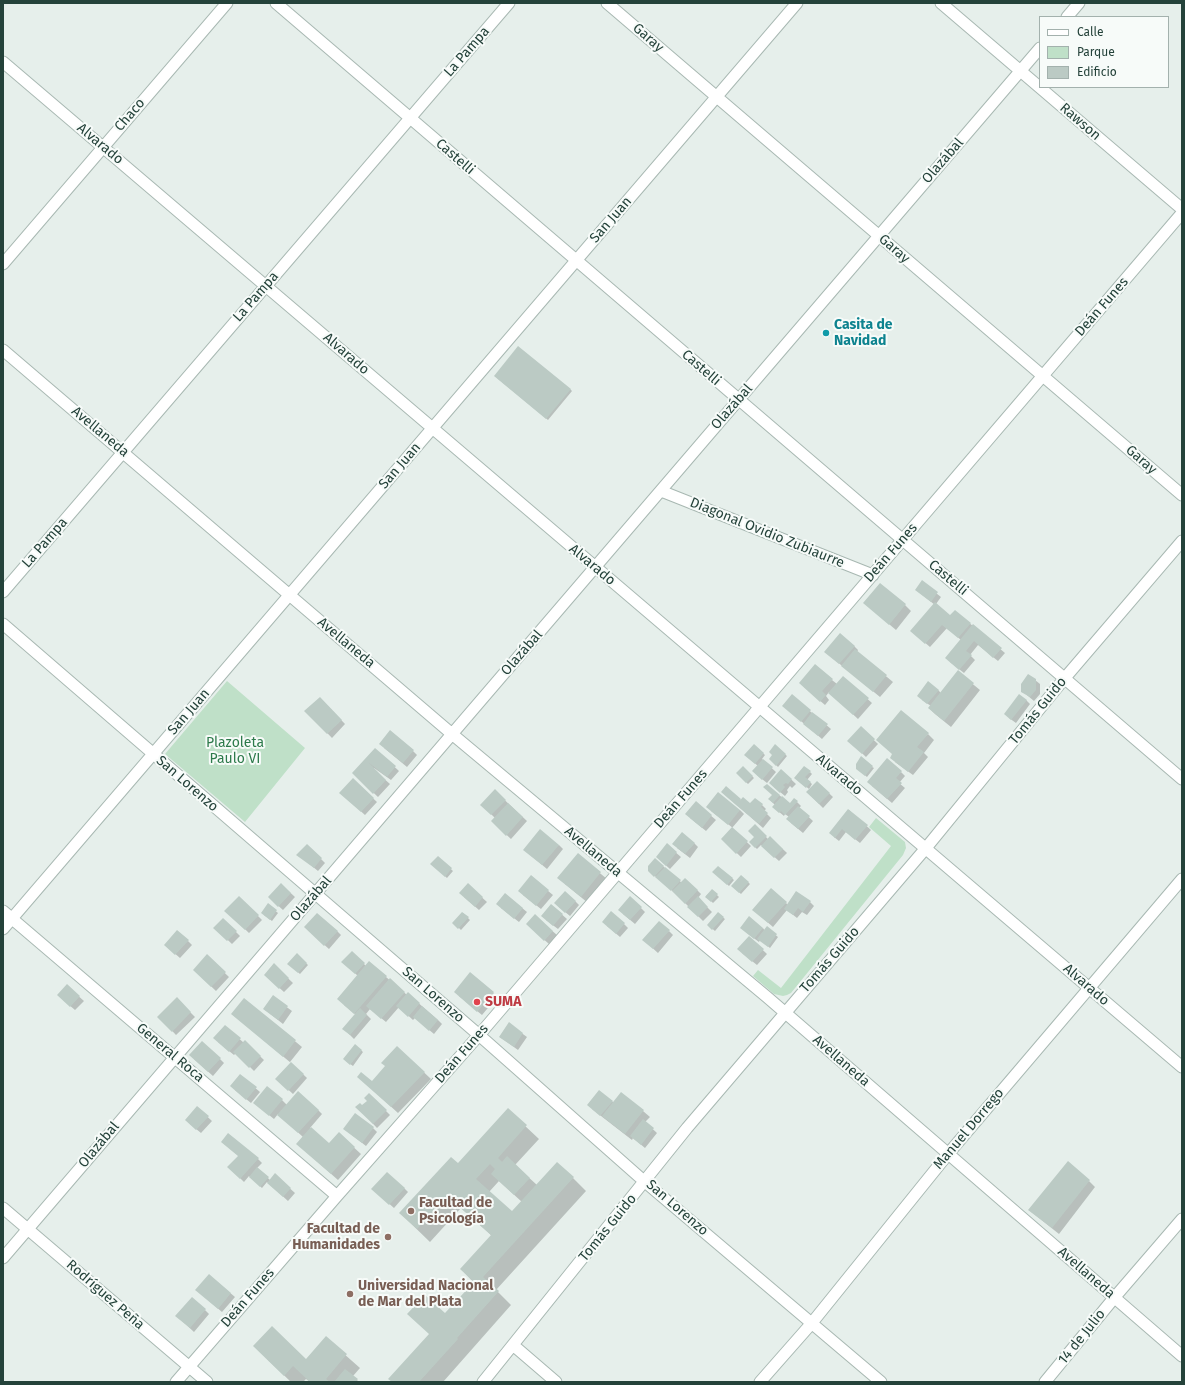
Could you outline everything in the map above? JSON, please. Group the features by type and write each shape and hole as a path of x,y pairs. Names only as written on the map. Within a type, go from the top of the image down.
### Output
{"street":[{"name":"Chaco","path":"3,264 227,3"},
{"name":"Castelli","path":"276,3 1182,779"},
{"name":"La Pampa","path":"3,592 509,3"},
{"name":"Garay","path":"607,3 1182,495"},
{"name":"San Juan","path":"3,929 797,3"},
{"name":"Rawson","path":"941,3 1039,87"},
{"path":"1068,16 1079,3"},
{"name":"Olazábal","path":"3,1258 1039,49"},
{"name":"Alvarado","path":"3,62 1182,1068"},
{"name":"Rawson","path":"1040,88 1182,209"},
{"name":"Deán Funes","path":"176,1382 337,1196 480,1035 1182,213"},
{"name":"Avellaneda","path":"3,350 452,734 785,1013 1182,1356"},
{"name":"Diagonal Ovidio Zubiaurre","path":"660,491 873,575"},
{"name":"Tomás Guido","path":"483,1382 687,1128 926,848 1064,679 1182,542"},
{"name":"San Lorenzo","path":"3,624 480,1035 645,1182 881,1382"},
{"name":"Manuel Dorrego","path":"760,1382 812,1324 948,1154 1182,879"},
{"name":"General Roca","path":"3,911 337,1196"},
{"name":"Rodríguez Peña","path":"3,1208 206,1382"},
{"name":"14 de Julio","path":"1045,1382 1114,1298 1182,1219"},
{"path":"513,1345 556,1382"}],"green space":[{"name":"Plazoleta Paulo VI","path":"227,681 305,748 245,822 165,754"},
{"path":"876,818 905,842 906,848 903,855 791,993 783,996 774,994 753,976 758,970 781,988 891,846 869,827"}],"building":[{"path":"518,346 571,389 546,419 494,376"},
{"path":"922,580 938,592 931,602 915,590"},
{"path":"880,583 906,604 889,625 863,603"},
{"path":"935,602 950,615 955,610 971,623 958,638 942,625 925,644 910,631"},
{"path":"973,624 1002,648 993,658 974,641 966,651 972,655 959,670 945,658"},
{"path":"840,633 855,646 839,664 824,652"},
{"path":"855,649 887,675 873,692 841,666"},
{"path":"815,664 833,679 822,691 826,695 820,702 799,683"},
{"path":"958,670 974,683 944,721 928,708"},
{"path":"1028,674 1036,679 1036,690 1030,697 1021,692 1021,684"},
{"path":"843,676 869,698 853,715 828,693"},
{"path":"928,681 939,690 927,704 917,696"},
{"path":"792,694 811,710 801,722 782,706"},
{"path":"1019,694 1027,700 1011,720 1004,714"},
{"path":"320,697 342,720 327,734 304,711"},
{"path":"901,710 929,733 917,747 924,752 908,772 890,758 892,754 876,740"},
{"path":"812,712 828,724 818,736 803,724"},
{"path":"861,726 875,739 862,754 847,741"},
{"path":"390,730 414,750 403,763 379,744"},
{"path":"754,744 764,753 755,764 744,755"},
{"path":"775,744 786,754 776,766 769,759 772,755 769,752"},
{"path":"375,748 396,766 387,777 368,762 386,780 373,794 352,773"},
{"path":"861,756 873,766 865,776 856,769 856,764"},
{"path":"887,758 902,771 896,778 902,783 887,799 867,782"},
{"path":"763,759 773,767 762,780 752,771"},
{"path":"743,766 753,776 746,783 736,773"},
{"path":"804,766 811,771 805,777 811,782 806,788 794,778"},
{"path":"781,769 792,779 788,784 786,783 783,785 785,787 780,793 769,783"},
{"path":"353,778 374,798 361,812 339,793"},
{"path":"817,781 830,793 819,804 806,792"},
{"path":"767,784 780,795 773,803 768,799 772,795 763,787"},
{"path":"726,786 741,799 736,805 721,792"},
{"path":"495,789 506,800 491,815 480,805"},
{"path":"718,792 740,810 728,825 706,807"},
{"path":"782,796 790,803 794,798 798,801 785,815 781,811 779,813 772,807"},
{"path":"743,797 750,803 755,798 763,804 761,807 768,813 759,824 736,805"},
{"path":"696,801 712,815 702,828 685,814"},
{"path":"508,803 523,817 506,836 491,821"},
{"path":"798,806 810,816 798,829 786,819"},
{"path":"848,809 868,825 855,840 842,829 835,838 829,833"},
{"path":"755,824 767,836 755,848 749,842 754,837 748,831"},
{"path":"732,827 748,841 736,854 721,839"},
{"path":"540,829 559,845 542,865 523,850"},
{"path":"682,832 695,843 685,854 672,844"},
{"path":"770,836 783,849 774,858 761,846"},
{"path":"667,843 677,852 666,866 656,857"},
{"path":"307,844 322,858 314,868 296,855"},
{"path":"578,853 601,872 581,897 557,878"},
{"path":"438,856 452,868 445,877 430,864"},
{"path":"655,858 664,866 654,877 648,871 648,866"},
{"path":"718,866 733,878 727,885 712,872"},
{"path":"665,867 681,880 671,891 655,877"},
{"path":"531,875 549,890 536,906 518,891"},
{"path":"741,875 749,882 739,893 731,886"},
{"path":"685,878 698,890 685,904 672,891"},
{"path":"281,883 291,893 278,907 268,897"},
{"path":"468,883 483,897 475,907 459,893"},
{"path":"771,888 787,902 768,923 752,910"},
{"path":"712,889 718,894 711,902 705,897"},
{"path":"565,891 576,901 565,913 554,903"},
{"path":"796,891 811,901 803,912 798,908 793,915 784,909"},
{"path":"505,893 523,908 514,919 496,904"},
{"path":"239,896 259,915 245,930 224,911"},
{"path":"630,896 642,907 630,920 618,910"},
{"path":"698,896 708,907 698,917 687,907"},
{"path":"268,903 277,910 270,920 261,913"},
{"path":"551,904 563,914 553,926 541,916"},
{"path":"611,911 625,923 616,934 602,922"},
{"path":"462,912 469,917 458,929 452,923"},
{"path":"718,912 724,917 712,930 707,925"},
{"path":"317,913 338,931 324,946 304,927"},
{"path":"535,914 553,931 544,941 526,924"},
{"path":"749,916 763,928 754,939 740,928"},
{"path":"223,918 237,931 227,941 213,928"},
{"path":"659,921 670,930 653,949 642,940"},
{"path":"767,926 777,934 768,947 757,939"},
{"path":"177,930 189,940 175,955 164,945"},
{"path":"749,936 764,949 752,962 737,949"},
{"path":"352,951 365,963 355,974 341,962"},
{"path":"297,953 307,963 298,973 287,964"},
{"path":"207,954 226,972 211,987 193,970"},
{"path":"369,961 387,976 354,1014 337,999"},
{"path":"274,963 289,978 279,989 264,975"},
{"path":"470,972 494,992 477,1012 454,992"},
{"path":"390,978 405,992 381,1019 366,1006"},
{"path":"67,984 80,996 70,1007 57,995"},
{"path":"408,992 420,1003 408,1017 396,1006"},
{"path":"273,995 288,1006 278,1020 263,1009"},
{"path":"177,997 191,1012 172,1032 157,1017"},
{"path":"244,998 296,1040 283,1057 231,1014"},
{"path":"422,1006 438,1020 429,1031 413,1017"},
{"path":"360,1008 367,1015 350,1035 342,1029"},
{"path":"509,1022 523,1033 514,1047 499,1037"},
{"path":"225,1025 241,1038 229,1052 213,1038"},
{"path":"245,1040 261,1056 249,1068 233,1052"},
{"path":"202,1041 221,1058 208,1072 189,1055"},
{"path":"355,1044 362,1050 350,1065 343,1059"},
{"path":"397,1046 425,1072 391,1107 357,1077 361,1072 372,1081 385,1066 381,1063"},
{"path":"291,1062 304,1074 288,1091 275,1079"},
{"path":"240,1074 257,1087 246,1100 230,1086"},
{"path":"267,1086 283,1099 269,1116 253,1103"},
{"path":"599,1090 613,1101 600,1116 587,1105"},
{"path":"298,1091 319,1110 298,1133 277,1115"},
{"path":"621,1092 644,1110 625,1134 602,1116"},
{"path":"369,1093 387,1110 373,1124 355,1107 360,1103 362,1105 367,1101 364,1098"},
{"path":"197,1106 209,1116 196,1130 185,1120"},
{"name":"Universidad Nacional de Mar del Plata","path":"508,1108 527,1125 498,1158 502,1162 507,1156 530,1178 514,1195 491,1174 495,1169 490,1164 476,1179 512,1211 557,1162 574,1177 483,1277 499,1291 457,1338 458,1339 419,1382 392,1382 388,1379 429,1334 407,1314 425,1295 445,1313 474,1282 460,1269 491,1235 447,1196 417,1229 399,1213 451,1157 458,1163"},
{"path":"355,1113 374,1127 362,1143 343,1129"},
{"path":"643,1119 654,1128 641,1145 630,1136"},
{"path":"311,1127 329,1143 339,1132 355,1147 331,1174 296,1144"},
{"path":"228,1133 259,1158 240,1179 227,1167 238,1156 221,1142"},
{"path":"1068,1161 1090,1180 1052,1228 1028,1210"},
{"path":"257,1167 269,1177 260,1187 249,1177"},
{"path":"387,1172 405,1188 389,1205 371,1189"},
{"path":"275,1173 291,1188 283,1197 267,1183"},
{"path":"209,1274 231,1293 218,1309 195,1290"},
{"path":"192,1297 206,1309 190,1328 175,1316"},
{"name":"Universidad Nacional de Mar del Plata","path":"272,1326 306,1359 326,1336 347,1354 326,1379 330,1382 310,1382 293,1366 284,1376 253,1346"},
{"path":"345,1369 358,1379 355,1382 334,1382"}],"place":[{"name":"Casita de Navidad","path":"826,333"},
{"name":"SUMA","path":"477,1002"},
{"name":"Facultad de Psicología","path":"411,1211"},
{"name":"Facultad de Humanidades","path":"388,1237"},
{"name":"Universidad Nacional de Mar del Plata","path":"350,1294"}]}
